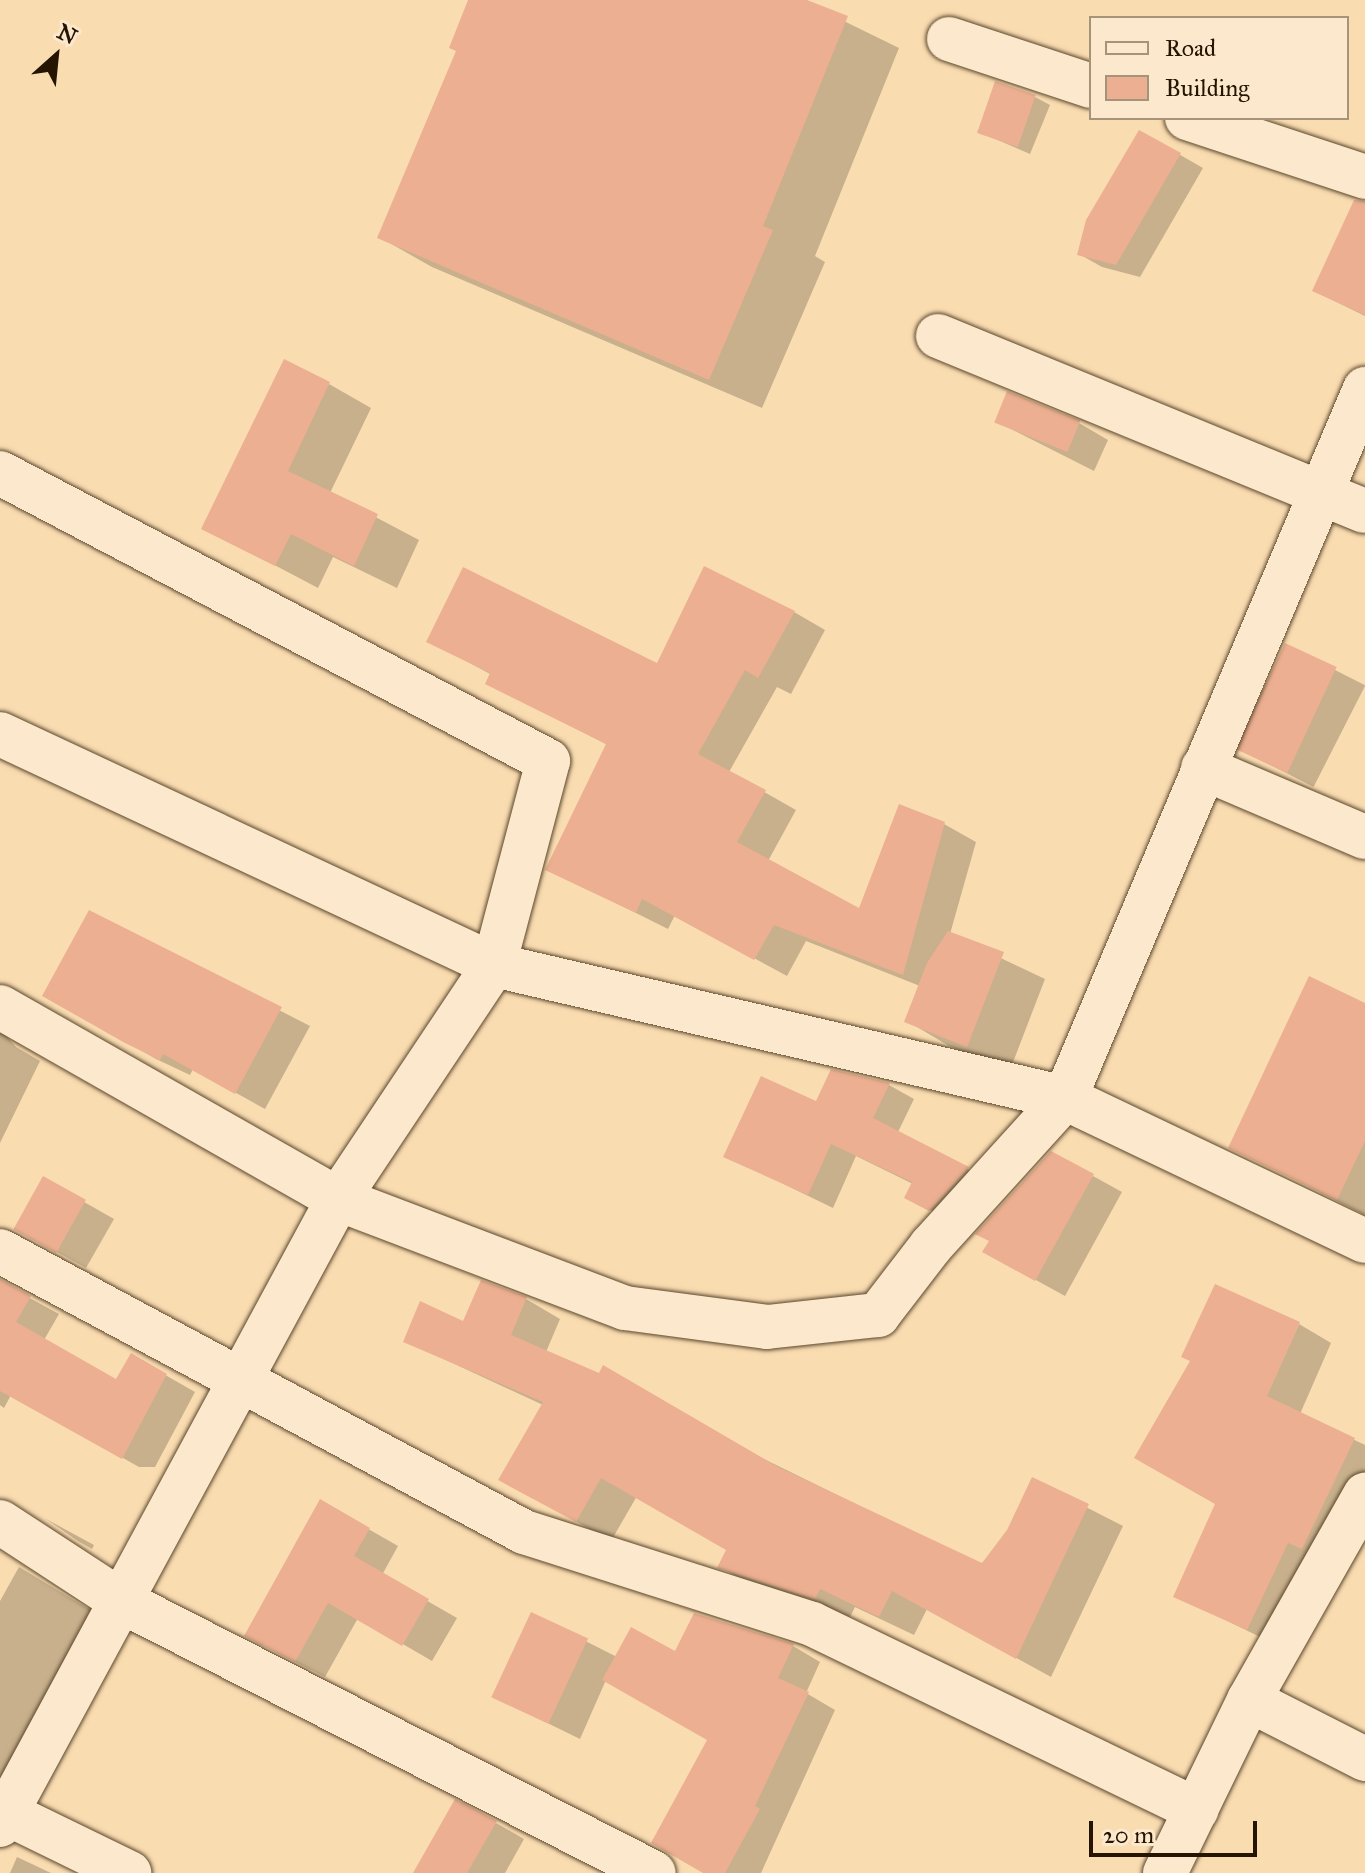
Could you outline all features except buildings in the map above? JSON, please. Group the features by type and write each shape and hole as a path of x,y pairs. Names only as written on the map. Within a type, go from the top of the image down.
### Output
{"street":[{"path":"949,39 1089,85"},
{"path":"1193,120 1365,177"},
{"path":"938,336 1365,511"},
{"path":"0,1007 338,1199 625,1308 767,1327 878,1315 931,1246 1065,1098 1365,389"},
{"path":"0,473 548,761 494,965 338,1199 2,1816 129,1873"},
{"path":"0,734 494,965 1065,1098 1365,1241"},
{"path":"1203,768 1365,837"},
{"path":"0,1251 524,1532 812,1624 1196,1810"},
{"path":"1165,1873 1249,1700 1365,1495"},
{"path":"0,1522 121,1601 654,1873"},
{"path":"1249,1700 1365,1759"}]}
